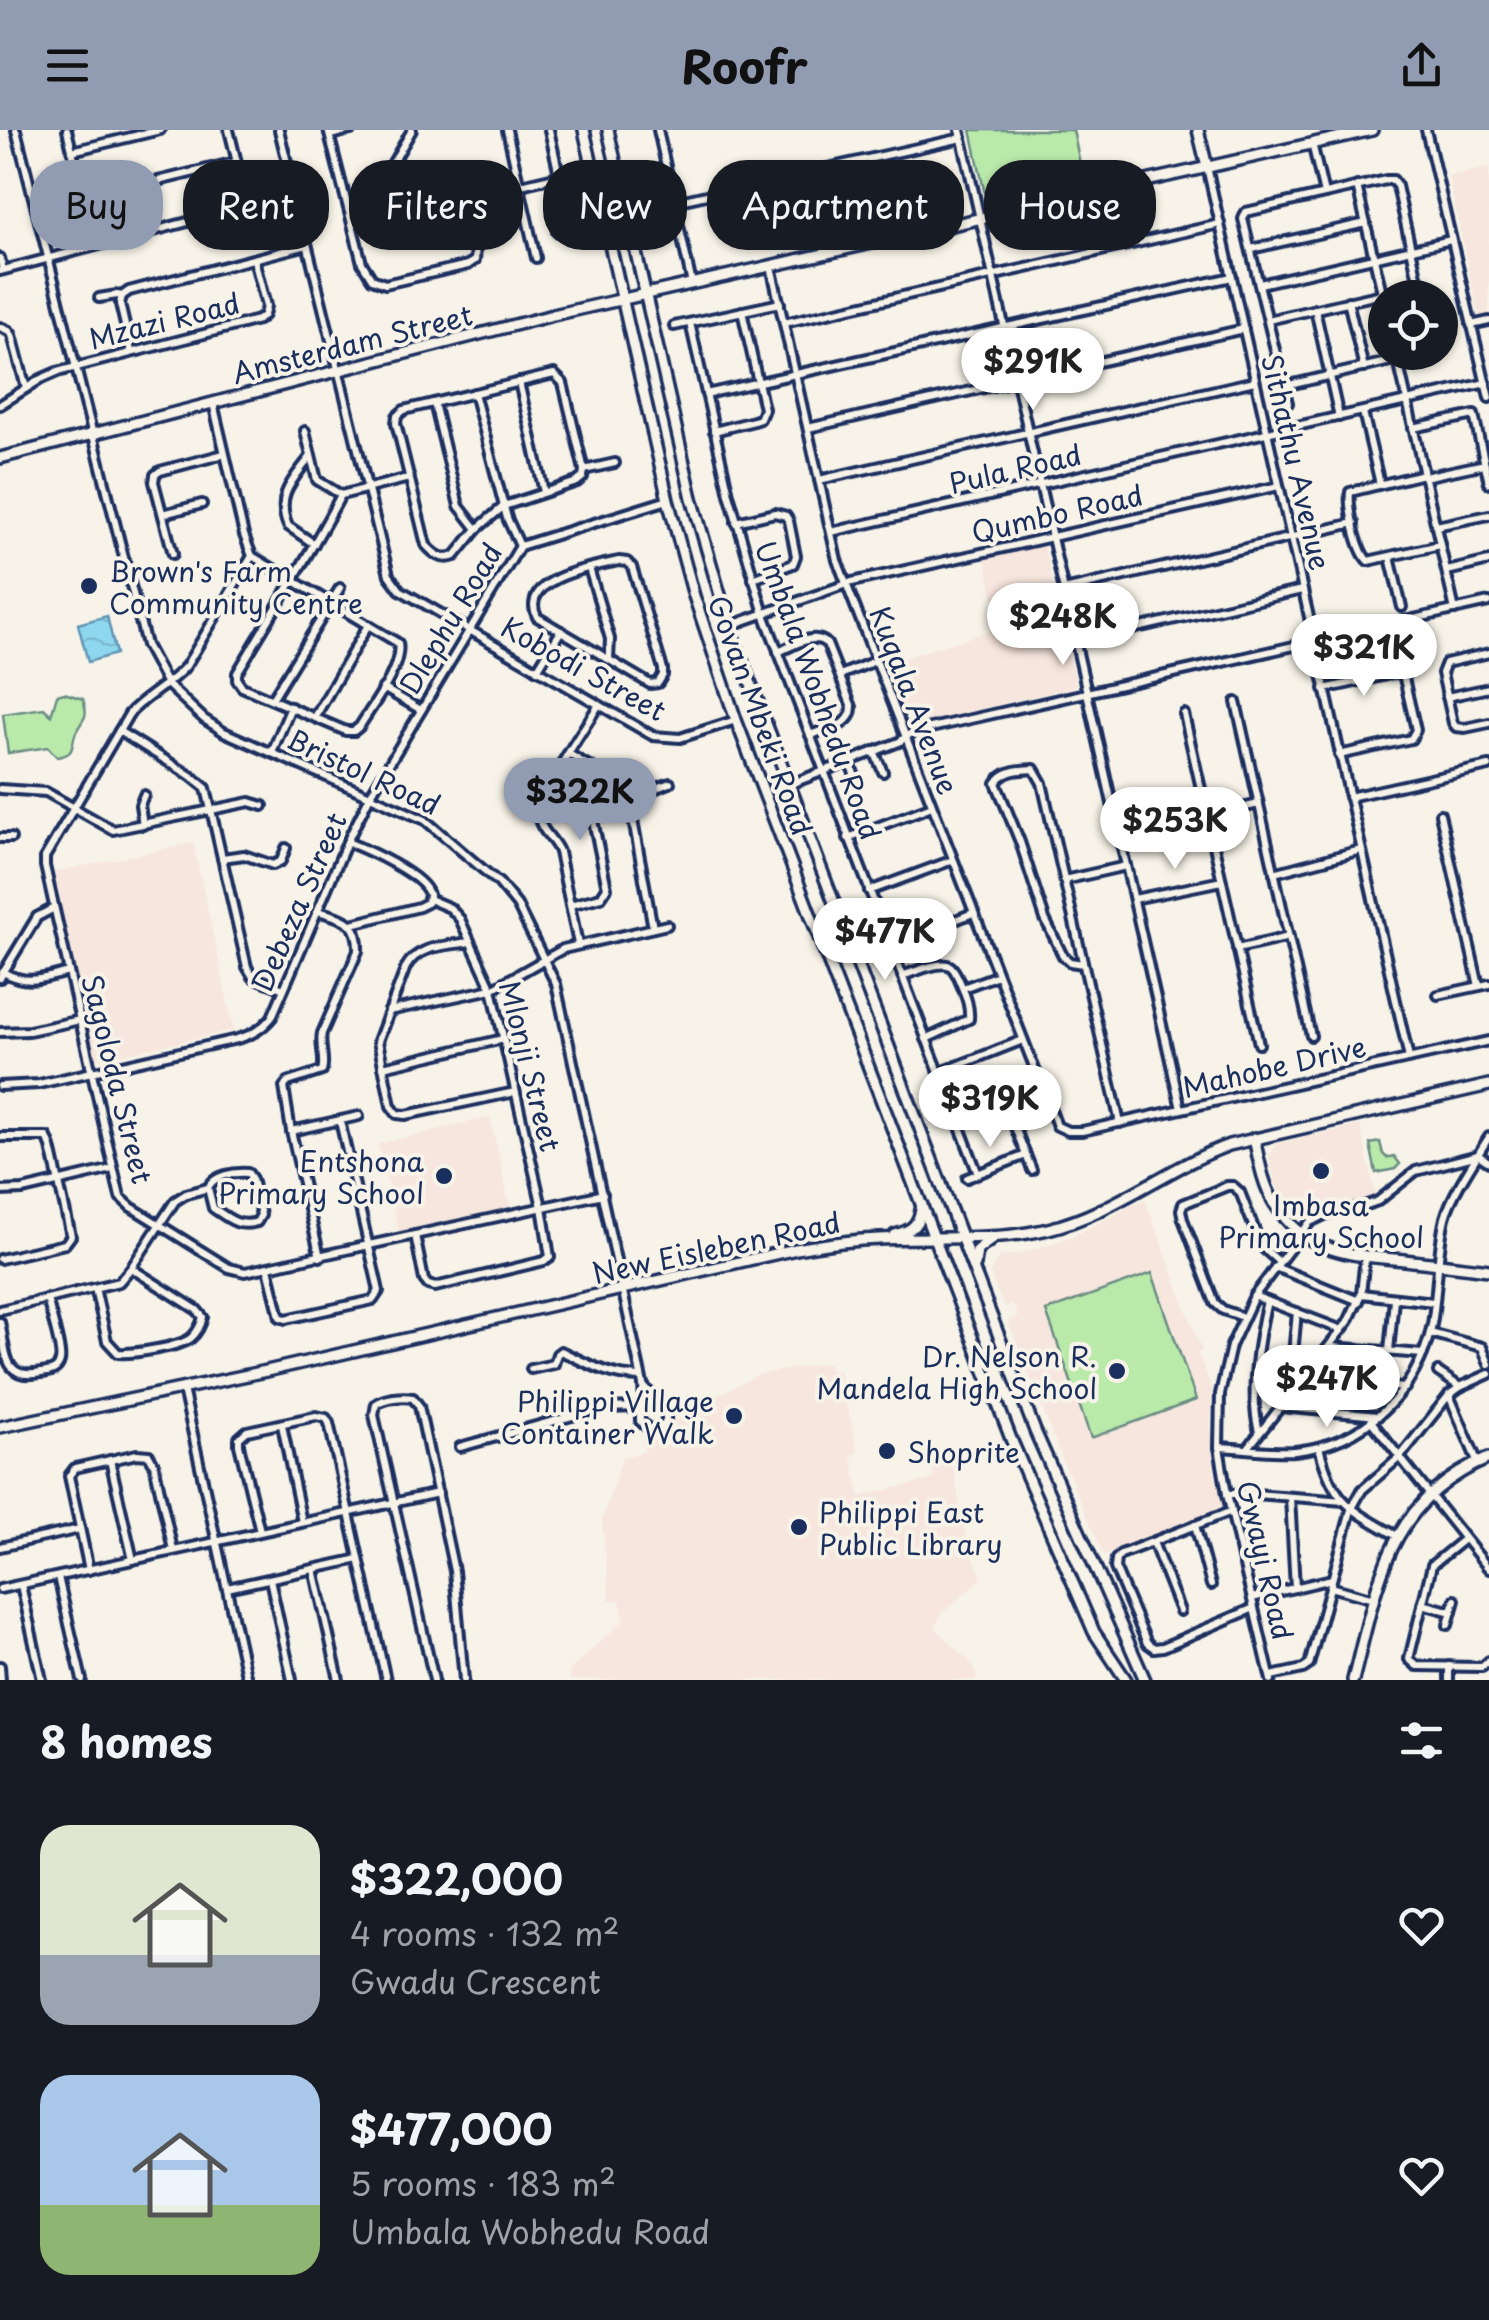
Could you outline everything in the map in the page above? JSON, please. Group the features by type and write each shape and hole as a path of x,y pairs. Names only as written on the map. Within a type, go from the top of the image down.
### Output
{"main road":[{"name":"Govan Mbeki Road","path":"584,130 668,500 694,596 736,720 1011,1439 1094,1632 1126,1680"},
{"name":"Govan Mbeki Road","path":"608,130 692,498 730,626 976,1279 1057,1484 1145,1680"},
{"path":"1198,130 1207,167"},
{"name":"Amsterdam Street","path":"0,458 623,299 1372,130"},
{"name":"New Eisleben Road","path":"0,1427 271,1370 796,1250 878,1239 999,1236 1050,1228 1089,1215 1216,1150 1489,1085"},
{"path":"1254,1138 1269,1192 1280,1211 1316,1243 1334,1251 1365,1256 1489,1270"},
{"path":"878,1239 912,1229 922,1205"},
{"path":"976,1279 977,1250 999,1236"},
{"path":"1353,1680 1386,1559 1398,1536 1430,1495 1462,1471 1489,1458"}],"street":[{"name":"Bristol Road","path":"16,130 146,644 167,684 204,719 224,732 412,813 438,829 517,904 556,984 642,1380 643,1406"},
{"path":"67,130 81,187 92,197 183,175"},
{"path":"72,152 160,130"},
{"path":"229,130 236,160"},
{"name":"Kobodi Street","path":"278,130 286,160"},
{"path":"349,208 329,133 351,130"},
{"path":"394,160 412,130"},
{"path":"507,130 514,160"},
{"path":"549,130 556,160"},
{"path":"658,130 665,160"},
{"path":"1426,130 1489,398"},
{"path":"687,199 961,134 1182,1110"},
{"path":"1312,143 1324,194"},
{"name":"Sithathu Avenue","path":"1207,167 1409,1058"},
{"path":"1288,403 1243,218 1246,212 1393,180 1418,280"},
{"path":"1357,186 1379,280"},
{"path":"523,199 536,258"},
{"path":"1251,250 1366,223"},
{"path":"0,258 2,271 183,224"},
{"path":"784,323 1220,224"},
{"path":"1260,284 1452,240"},
{"path":"131,351 120,304 129,291 286,250"},
{"name":"Kobodi Street","path":"309,250 393,584 634,728 664,738 680,738 736,720"},
{"path":"359,250 372,279 384,284 468,265 474,260 476,250"},
{"path":"685,250 692,284"},
{"name":"Mzazi Road","path":"0,405 50,374 258,320 266,306 254,259"},
{"name":"Kuqala Avenue","path":"772,266 837,560 1036,1076 1053,1118 1068,1131"},
{"path":"706,394 1232,277"},
{"path":"100,298 122,296"},
{"path":"1268,320 1368,297"},
{"path":"1348,302 1364,368"},
{"path":"674,326 780,303"},
{"path":"1314,309 1339,418"},
{"path":"714,431 760,418 764,409 742,311"},
{"path":"1471,326 1489,322"},
{"name":"Umbala Wobhedu Road","path":"690,323 736,522 764,614 978,1174"},
{"path":"0,326 12,335 26,388"},
{"path":"808,428 1244,329"},
{"path":"1284,386 1368,367"},
{"path":"1401,370 1455,610"},
{"path":"554,374 561,379 583,477 504,506 477,529 455,556 436,555 426,545 397,416 404,410 518,382 554,374"},
{"path":"819,480 1255,381"},
{"path":"518,382 544,492"},
{"name":"Pula Road","path":"831,532 1486,384"},
{"path":"474,393 507,518 520,546"},
{"path":"213,402 252,556 293,580 330,603 398,643 399,658 383,688 360,726 346,731 242,688 237,673 293,580 341,496 409,478"},
{"path":"434,402 459,506 477,529"},
{"path":"1363,412 1380,484"},
{"path":"1413,428 1474,414 1489,482"},
{"path":"305,431 317,480 341,496"},
{"path":"173,554 155,475 224,454"},
{"path":"311,456 286,490 282,502 288,526 314,544"},
{"path":"584,470 615,463"},
{"path":"1441,545 1371,561 1363,558 1348,498 1350,492 1485,464"},
{"name":"Qumbo Road","path":"730,626 846,585 1279,486"},
{"name":"Dlephu Road","path":"371,794 520,546 668,500"},
{"path":"162,514 202,504"},
{"path":"736,522 775,512 789,522 796,556 793,564 753,579"},
{"path":"1436,526 1489,514"},
{"path":"1064,590 1354,523"},
{"name":"Sagoloda Street","path":"252,556 192,658 178,676 136,706 119,730 46,857 118,1193 123,1201 159,1225 237,1272 252,1272 603,1194"},
{"path":"1390,557 1402,606"},
{"path":"1446,570 1489,561"},
{"path":"626,562 632,567 663,675 658,683 650,684 561,631 537,617 534,610 545,584 588,568 626,562"},
{"path":"588,568 610,639 608,659"},
{"path":"272,699 340,588"},
{"path":"1076,642 1302,590"},
{"path":"788,785 913,732 1489,602"},
{"path":"314,717 368,625"},
{"path":"537,670 561,631"},
{"path":"778,652 814,637 822,638 840,674 852,707 850,719 810,736"},
{"path":"1489,652 1446,662 1442,673 1456,727 1489,723"},
{"path":"840,674 875,661"},
{"path":"1324,689 1396,673 1403,674 1409,694 1415,736 1339,756"},
{"path":"383,688 421,710"},
{"path":"1447,697 1489,688"},
{"path":"1236,702 1310,1036"},
{"path":"578,944 560,852 538,817 549,787 598,706"},
{"path":"272,752 291,707"},
{"path":"1184,714 1258,1044"},
{"path":"119,730 203,784 209,794 249,971 253,977 284,990"},
{"path":"874,751 883,772"},
{"path":"569,754 624,788 630,798 653,928"},
{"path":"849,761 857,781"},
{"path":"1349,798 1489,766"},
{"path":"610,778 618,767"},
{"path":"1083,964 1062,956 1045,919 996,784 1002,775 1034,769 1040,779 1120,1123"},
{"path":"630,798 670,783"},
{"path":"549,787 590,814 607,888 602,897 570,905"},
{"path":"0,789 40,790 113,830 250,802 264,806"},
{"name":"Debeza Street","path":"0,1086 39,1084 92,1072 250,1035 265,1026 371,794"},
{"path":"143,826 140,809 144,795"},
{"path":"1207,816 1259,804"},
{"path":"848,838 932,806"},
{"path":"1440,814 1480,986"},
{"path":"0,838 11,838"},
{"name":"Mlonji Street","path":"347,842 395,863 426,890 429,899 454,912 492,988 550,1258 435,1287 424,1280 415,1235"},
{"path":"222,858 244,855 272,865 281,861 286,848"},
{"path":"1274,873 1361,850"},
{"path":"641,861 654,858"},
{"path":"868,891 952,860"},
{"path":"1064,880 1126,866"},
{"path":"1134,898 1222,881"},
{"path":"648,894 662,892"},
{"path":"318,911 352,924 419,908 429,899"},
{"path":"54,908 37,917 2,975 25,981 68,972"},
{"path":"890,946 973,913"},
{"path":"320,1256 290,1130 284,1087 288,1082 322,1071 322,1034 358,951 358,937 352,924"},
{"path":"389,1012 492,988 578,944 668,925"},
{"path":"1237,949 1288,937"},
{"path":"469,942 430,948 416,954 406,967 378,1042 391,1106 402,1116 515,1092"},
{"path":"902,976 948,964 970,1008 969,1020 926,1039"},
{"path":"962,988 998,976"},
{"path":"1438,995 1489,984"},
{"path":"0,1032 29,1031 80,1020"},
{"path":"383,1067 504,1039"},
{"path":"939,1073 1023,1040"},
{"name":"Mahobe Drive","path":"1068,1131 1182,1110 1489,1041"},
{"path":"952,1108 1036,1076"},
{"path":"1000,1090 1032,1170"},
{"path":"290,1130 359,1116"},
{"path":"268,1268 280,1317 286,1319 374,1300 379,1291 340,1121"},
{"path":"0,1136 47,1137 70,1231 70,1240 65,1244 0,1259"},
{"path":"1218,1447 1283,1451 1319,1447 1345,1438 1375,1419 1405,1388 1430,1333 1447,1212 1489,1136"},
{"path":"966,1178 1026,1155"},
{"path":"1301,1233 1316,1218 1378,1201 1416,1171 1478,1155 1489,1162"},
{"path":"0,1191 16,1191 112,1168"},
{"path":"0,1310 119,1282 175,1201 208,1188 216,1178 248,1173 261,1215 257,1222 238,1224 213,1208 208,1188"},
{"path":"1243,1318 1220,1308 1213,1300 1182,1216 1184,1204 1227,1186 1240,1192 1261,1246 1277,1264 1316,1285 1360,1297 1434,1302"},
{"name":"Gwayi Road","path":"1271,1678 1227,1494 1218,1447 1218,1415 1222,1376 1243,1318 1254,1296 1301,1233"},
{"path":"1248,1449 1342,1330 1360,1297 1365,1256"},
{"path":"96,1288 107,1341 118,1353 188,1341 201,1327 204,1316 131,1268"},
{"path":"1254,1296 1342,1330"},
{"path":"0,1322 15,1372 26,1376 53,1370 61,1360 47,1299"},
{"path":"1389,1351 1394,1299"},
{"path":"1260,1432 1255,1397 1267,1301"},
{"path":"1288,1397 1297,1312"},
{"path":"1430,1333 1482,1347 1489,1364"},
{"path":"1330,1346 1423,1354"},
{"path":"530,1370 554,1364 561,1351 604,1372 642,1380 658,1404"},
{"path":"1438,1372 1460,1387"},
{"path":"1271,1678 1309,1665 1351,1510 1362,1490 1400,1457 1450,1395 1489,1374"},
{"path":"1304,1378 1405,1388"},
{"path":"183,1388 247,1680"},
{"path":"1450,1395 1478,1463"},
{"path":"434,1680 374,1415 380,1401 410,1397 418,1403 454,1571 464,1680"},
{"path":"460,1447 601,1408 643,1406 651,1402 664,1408 662,1426 649,1429 642,1425 639,1416 643,1406"},
{"path":"1280,1407 1375,1419 1400,1457 1489,1569"},
{"path":"260,1531 239,1438 248,1431 323,1416 328,1420 386,1680"},
{"path":"282,1424 302,1522"},
{"path":"1319,1447 1325,1472 1351,1510 1398,1536"},
{"path":"89,1570 70,1472 75,1468 144,1454 152,1459 173,1550"},
{"path":"110,1460 132,1560"},
{"path":"0,1589 438,1493"},
{"path":"1227,1494 1344,1501"},
{"path":"1290,1497 1295,1588"},
{"path":"1232,1510 1121,1554 1114,1565 1150,1646 1163,1647 1255,1608"},
{"path":"1195,1525 1211,1585"},
{"path":"0,1547 80,1529"},
{"path":"1464,1539 1432,1565 1408,1660 1416,1666 1482,1667 1489,1661"},
{"path":"1153,1542 1180,1611"},
{"path":"227,1588 360,1559"},
{"path":"314,1569 340,1680"},
{"path":"58,1576 82,1680"},
{"path":"270,1579 292,1680"},
{"path":"1252,1598 1331,1583 1374,1599"},
{"path":"22,1584 42,1680"},
{"path":"1448,1625 1455,1600"},
{"path":"1422,1604 1452,1612"},
{"path":"0,1666 1,1680"},
{"path":"1449,1666 1449,1680"}],"shaded area":[{"path":"1489,168 1489,314 1479,316 1448,176"},
{"path":"1040,546 1045,549 1074,687 924,722 905,713 886,663 1000,628 985,558"},
{"path":"193,843 234,1030 101,1059 95,1056 54,872"},
{"name":"Entshona Primary School","path":"490,1117 510,1207 399,1232 378,1144"},
{"name":"Imbasa Primary School","path":"1360,1125 1375,1192 1370,1200 1310,1214 1303,1220 1286,1204 1276,1185 1269,1157 1276,1144"},
{"name":"Dr. Nelson R. Mandela High School","path":"1145,1199 1202,1351 1198,1353 1212,1390 1213,1466 1222,1503 1220,1509 1104,1555 1008,1321 1018,1316 1013,1304 1004,1307 990,1273 999,1257 1073,1236"},
{"path":"828,1363 829,1370 839,1371 858,1453 851,1455 860,1496 934,1479 932,1468 953,1467 966,1536 982,1579 941,1614 935,1627 974,1667 977,1680 570,1680 569,1671 624,1620 620,1600 610,1600 602,1521 622,1457 645,1452 641,1440 663,1434 665,1427 691,1409 760,1374"}],"green space":[{"path":"971,130 1073,130 1079,160 984,160 984,190"},
{"path":"64,693 83,699 86,710 70,751 57,757 48,747 8,753 3,714 44,708 51,715 57,695"},
{"path":"1380,1142 1383,1154 1387,1158 1394,1156 1400,1164 1376,1173 1370,1144"},
{"path":"1152,1273 1196,1400 1091,1438 1046,1311"}],"water":[{"path":"107,616 116,654 88,662 78,624"}],"place":[{"name":"Brown's Farm Community Centre","path":"89,586"},
{"name":"Imbasa Primary School","path":"1321,1171"},
{"name":"Entshona Primary School","path":"444,1176"},
{"name":"Dr. Nelson R. Mandela High School","path":"1117,1371"},
{"name":"Philippi Village Container Walk","path":"734,1416"},
{"name":"Shoprite","path":"887,1451"},
{"name":"Philippi East Public Library","path":"799,1527"}]}
